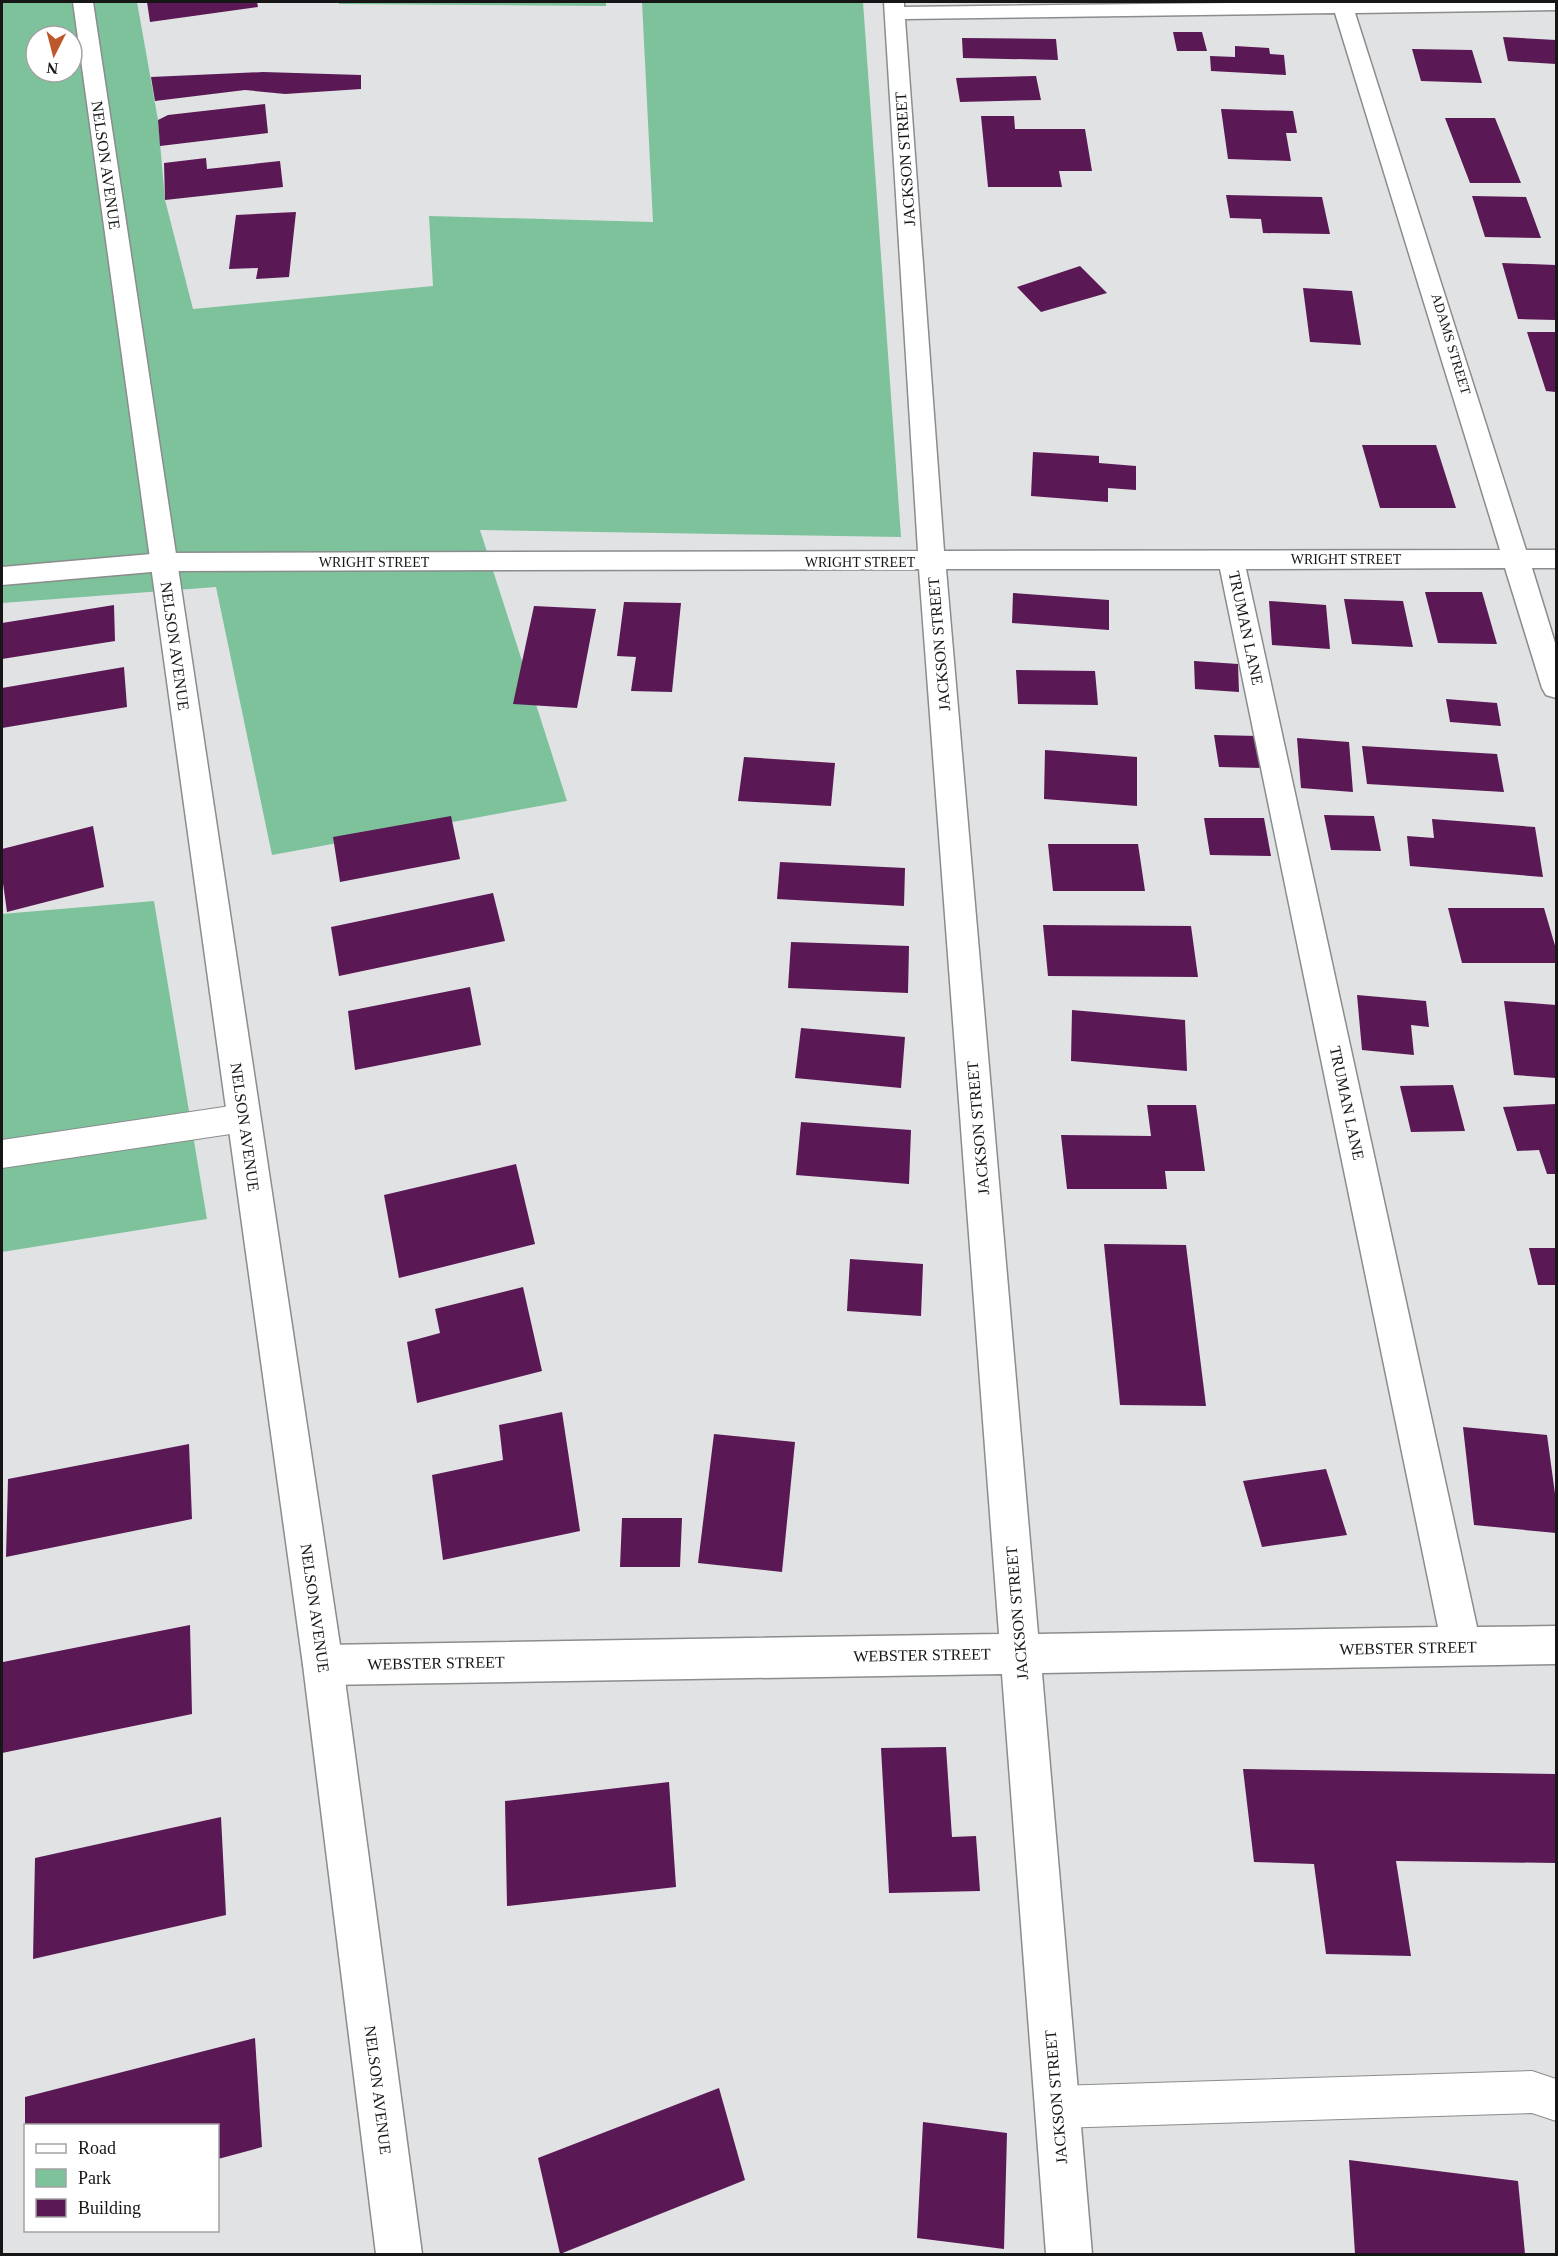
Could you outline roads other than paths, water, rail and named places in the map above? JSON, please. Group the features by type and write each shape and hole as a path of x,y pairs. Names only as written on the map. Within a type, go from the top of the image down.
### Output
{"street":[{"name":"NELSON AVENUE","path":"82,2 323,1665 399,2254"},
{"name":"ADAMS STREET","path":"1344,4 1557,688"},
{"path":"895,7 1557,4"},
{"name":"JACKSON STREET","path":"895,7 932,561 1069,2254"},
{"name":"TRUMAN LANE","path":"1231,559 1462,1647"},
{"name":"WRIGHT STREET","path":"2,576 163,562 1557,559"},
{"name":"WEBSTER STREET","path":"323,1665 1557,1645"}],"lane":[{"path":"2,1154 244,1118"},
{"path":"1057,2107 1532,2091 1557,2100"}]}
